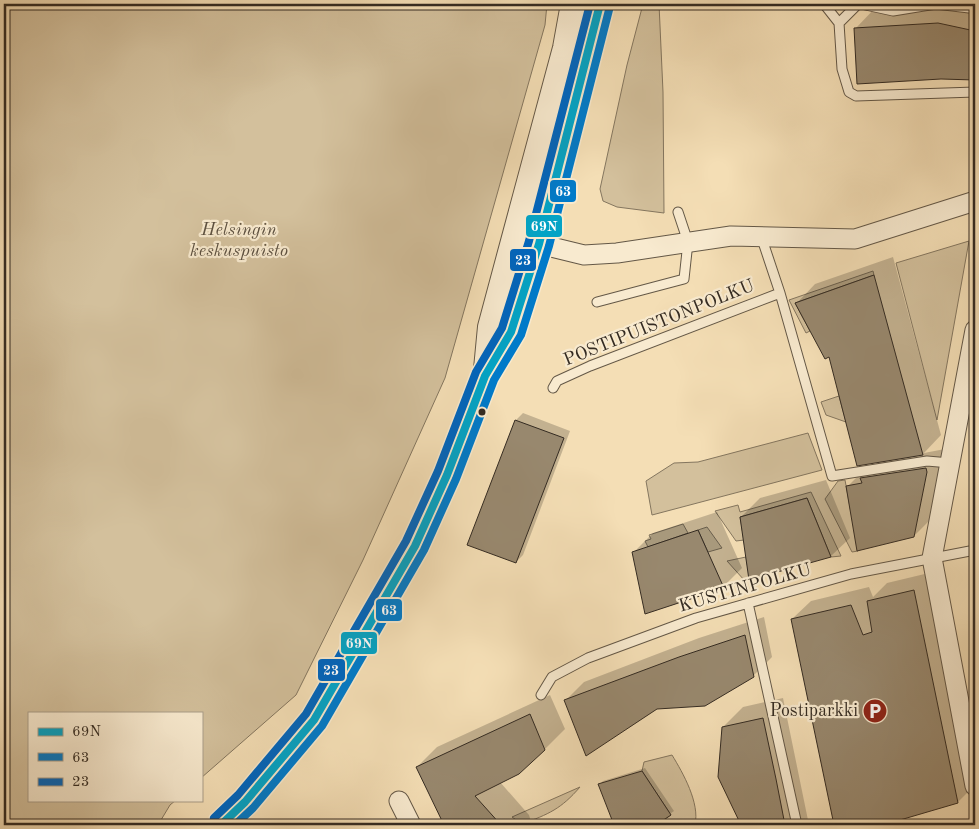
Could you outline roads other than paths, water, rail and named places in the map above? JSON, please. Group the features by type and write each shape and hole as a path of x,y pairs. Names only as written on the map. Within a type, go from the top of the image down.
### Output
{"street":[{"path":"485,376 490,327 565,48 572,4"},
{"path":"222,825 245,802 314,720 415,546 448,475 485,376 511,332 528,284 600,4"},
{"path":"515,235 539,244 584,255 617,253 731,236 855,239 975,201"},
{"path":"975,330 932,558 975,786"},
{"path":"399,801 411,825"}],"lane":[{"path":"824,4 839,23 842,69 849,92 856,96 975,92"},
{"path":"839,23 859,4 893,11 936,4 969,8 975,4"},
{"path":"598,302 684,279 688,242 678,212"},
{"path":"761,236 780,293 832,476 927,461 950,462"},
{"name":"POSTIPUISTONPOLKU","path":"553,388 557,381 590,366 780,293"},
{"name":"KUSTINPOLKU","path":"541,695 552,677 588,658 696,618 851,574 975,550"},
{"path":"748,603 797,825"}],"place":[{"name":"Postiparkki","path":"875,711"}],"park label":[{"name":"Helsingin keskuspuisto","path":"239,240"}]}
